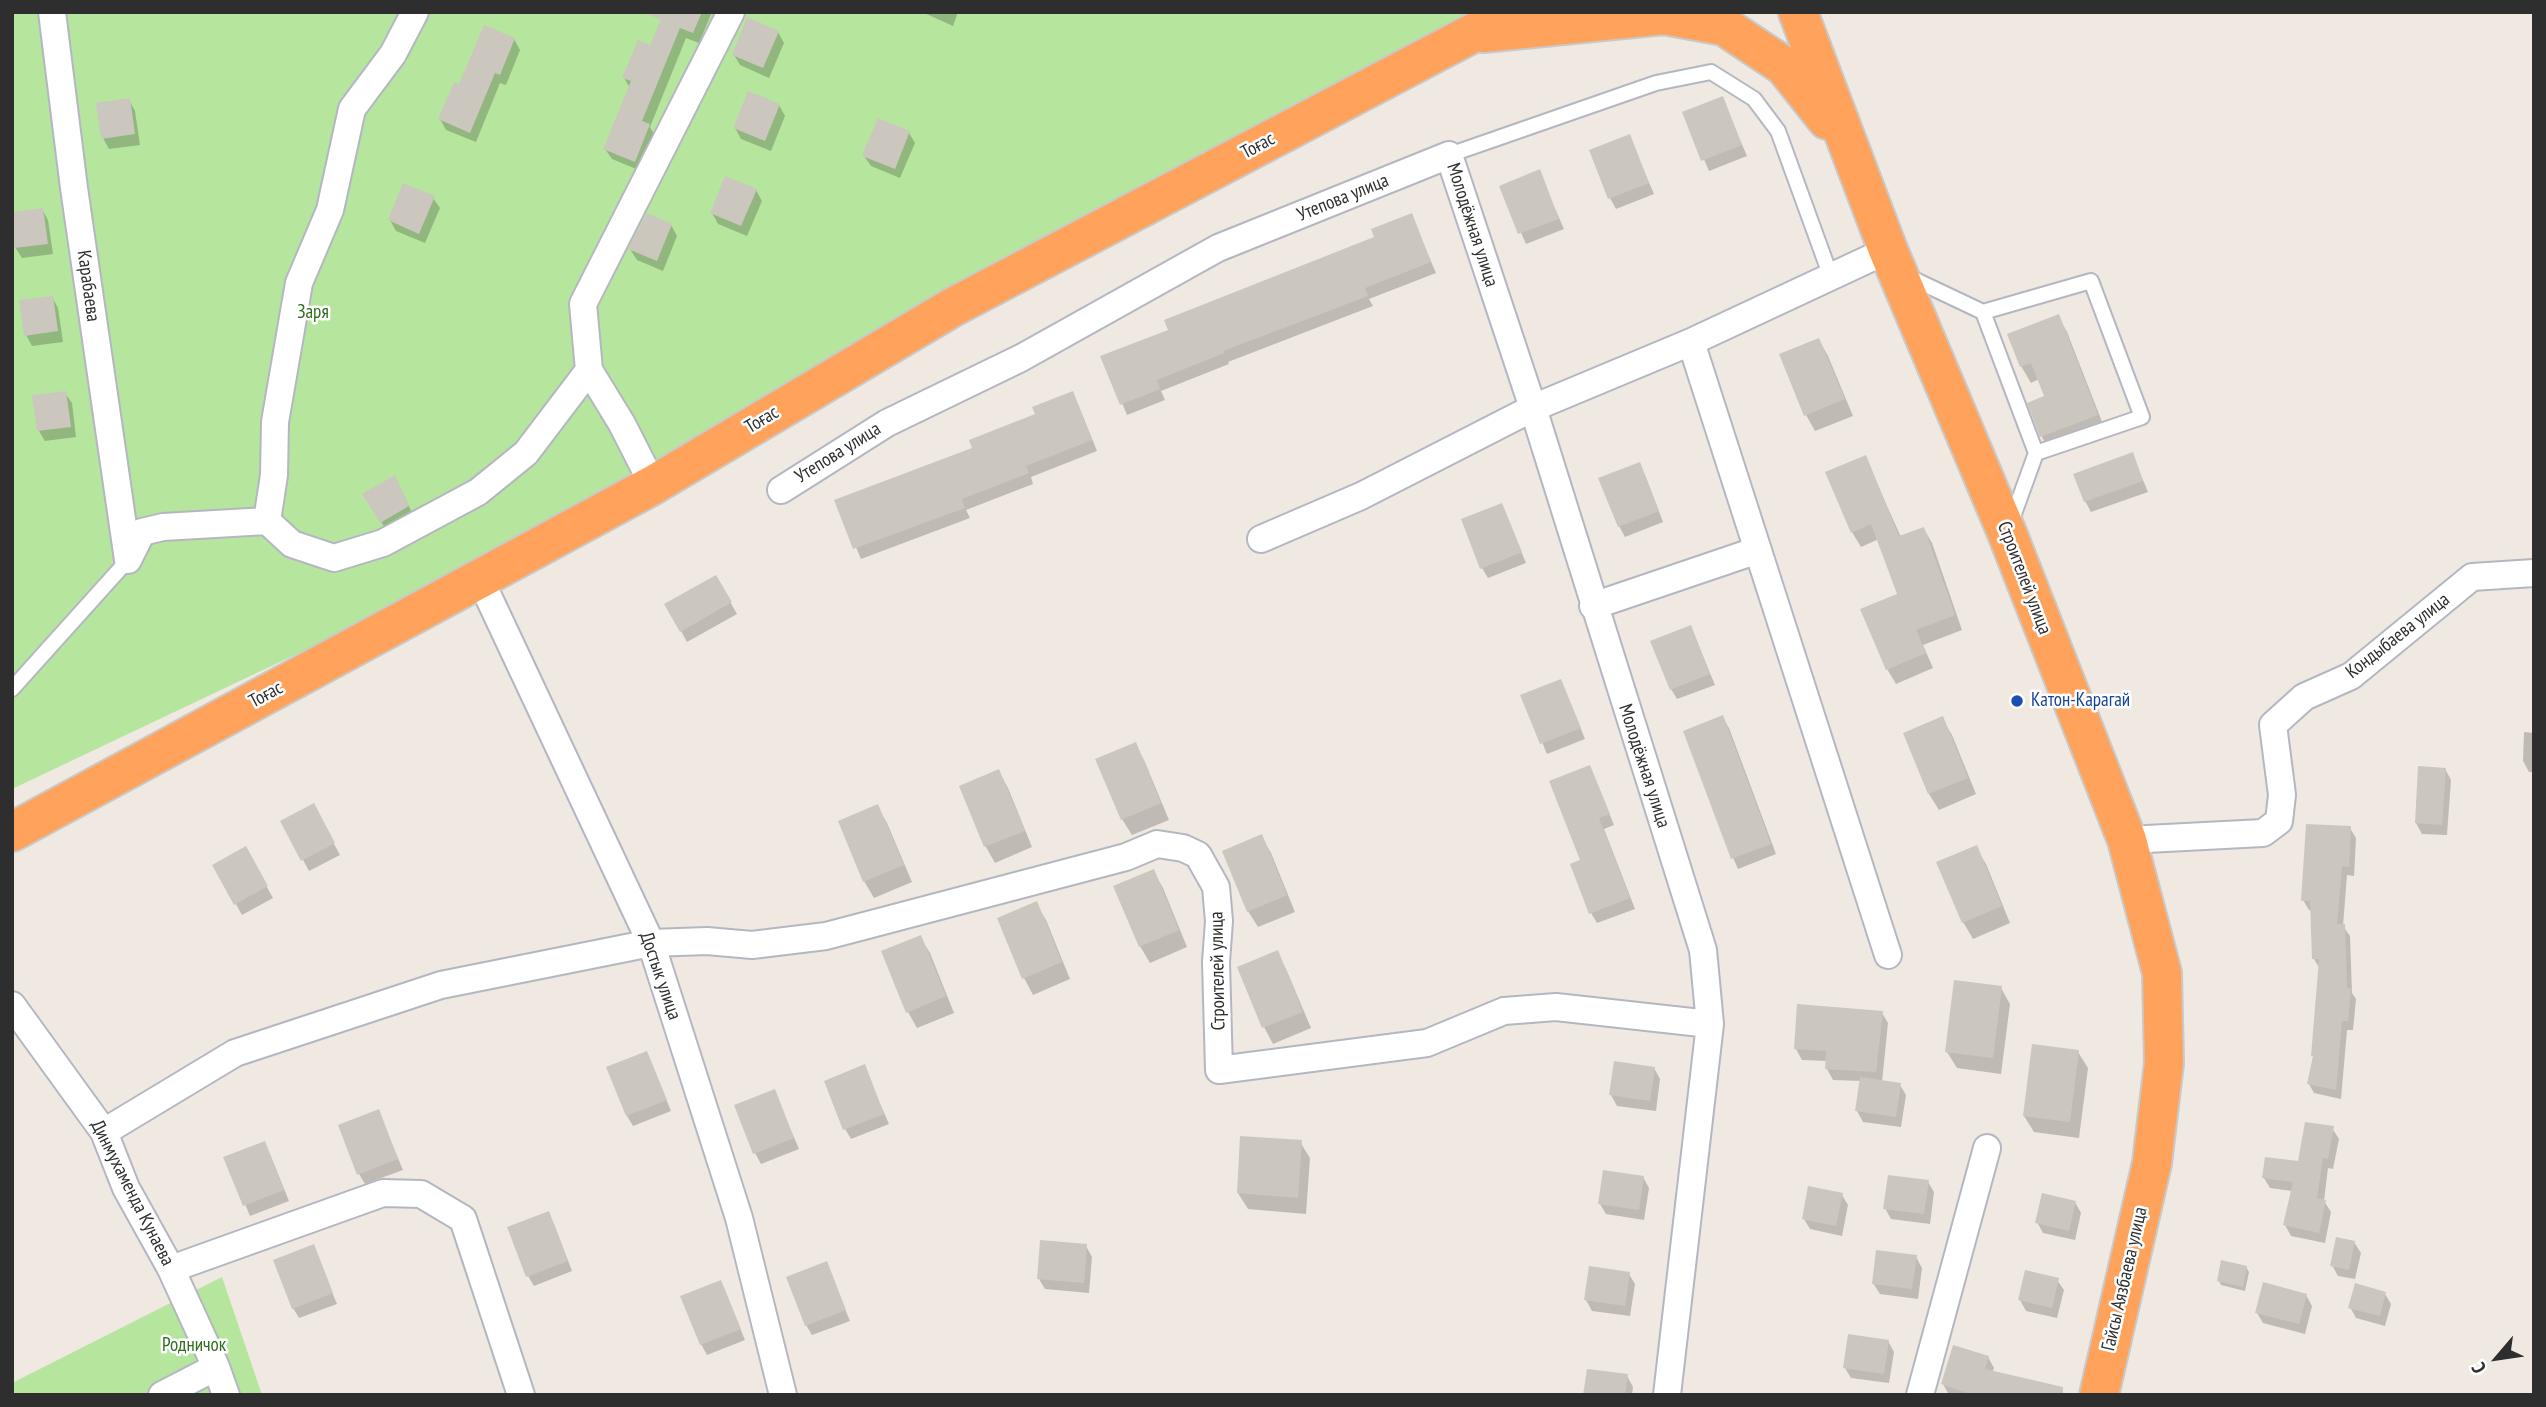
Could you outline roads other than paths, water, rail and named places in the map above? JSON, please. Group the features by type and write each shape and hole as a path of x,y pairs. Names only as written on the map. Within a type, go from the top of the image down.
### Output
{"highway":[{"name":"Тоғас","path":"12,832 653,485 953,307 1513,12"},
{"name":"Строителей улица","path":"1798,12 1893,261 2007,533 2127,841 2162,973 2164,1063 2152,1163"},
{"path":"1470,34 1664,15 1724,26 1784,66 1850,149"},
{"name":"Гайсы Аязбаева улица","path":"2099,1395 2152,1163"}],"street":[{"path":"32,12 57,53"},
{"name":"Карабаева","path":"52,12 128,560"},
{"path":"267,521 274,475 275,422 299,283 330,211 352,109 393,54 415,12"},
{"path":"653,485 622,424 589,370 583,304 731,12"},
{"name":"Молодёжная улица","path":"1449,155 1533,408 1703,950 1710,1024 1667,1395"},
{"name":"Утепова улица","path":"781,490 887,423 1021,358 1218,248 1449,155"},
{"path":"1261,539 1361,496 1533,408 1691,342 1831,277 1893,261"},
{"path":"1691,342 1888,955"},
{"path":"128,560 142,532 163,527 267,521 292,544 334,558 383,543 478,492 526,453 589,370"},
{"path":"1593,606 1758,550"},
{"name":"Кондыбаева улица","path":"2127,841 2263,833 2278,821 2282,795 2273,725 2304,697 2351,676 2472,578 2534,573"},
{"name":"Достык улица","path":"480,579 650,943 739,1218 783,1395"},
{"name":"Строителей улица","path":"650,943 707,941 752,945 826,936 1126,857 1157,844 1183,848 1198,855 1216,887 1219,921 1216,962 1219,1070 1427,1043 1504,1011 1556,1007 1710,1024"},
{"path":"104,1132 235,1053 441,985 650,943"},
{"name":"Динмухаменда Кунаева","path":"12,1004 104,1132 126,1188 171,1269 226,1395"},
{"path":"1920,1395 1987,1148"},
{"path":"171,1269 383,1193 421,1194 463,1219 521,1395"},
{"path":"162,1395 216,1367"}],"lane":[{"name":"Утепова улица","path":"1449,155 1656,83 1711,72 1754,99 1778,131 1831,277"},
{"path":"1893,261 1983,312 2036,453 2007,533"},
{"path":"1983,312 2091,281 2142,417 2036,453"},
{"path":"12,689 128,560"}],"place":[{"name":"Катон-Карагай","path":"2017,701"}],"park label":[{"name":"Заря","path":"313,313"},
{"name":"Родничок","path":"194,1346"}]}
